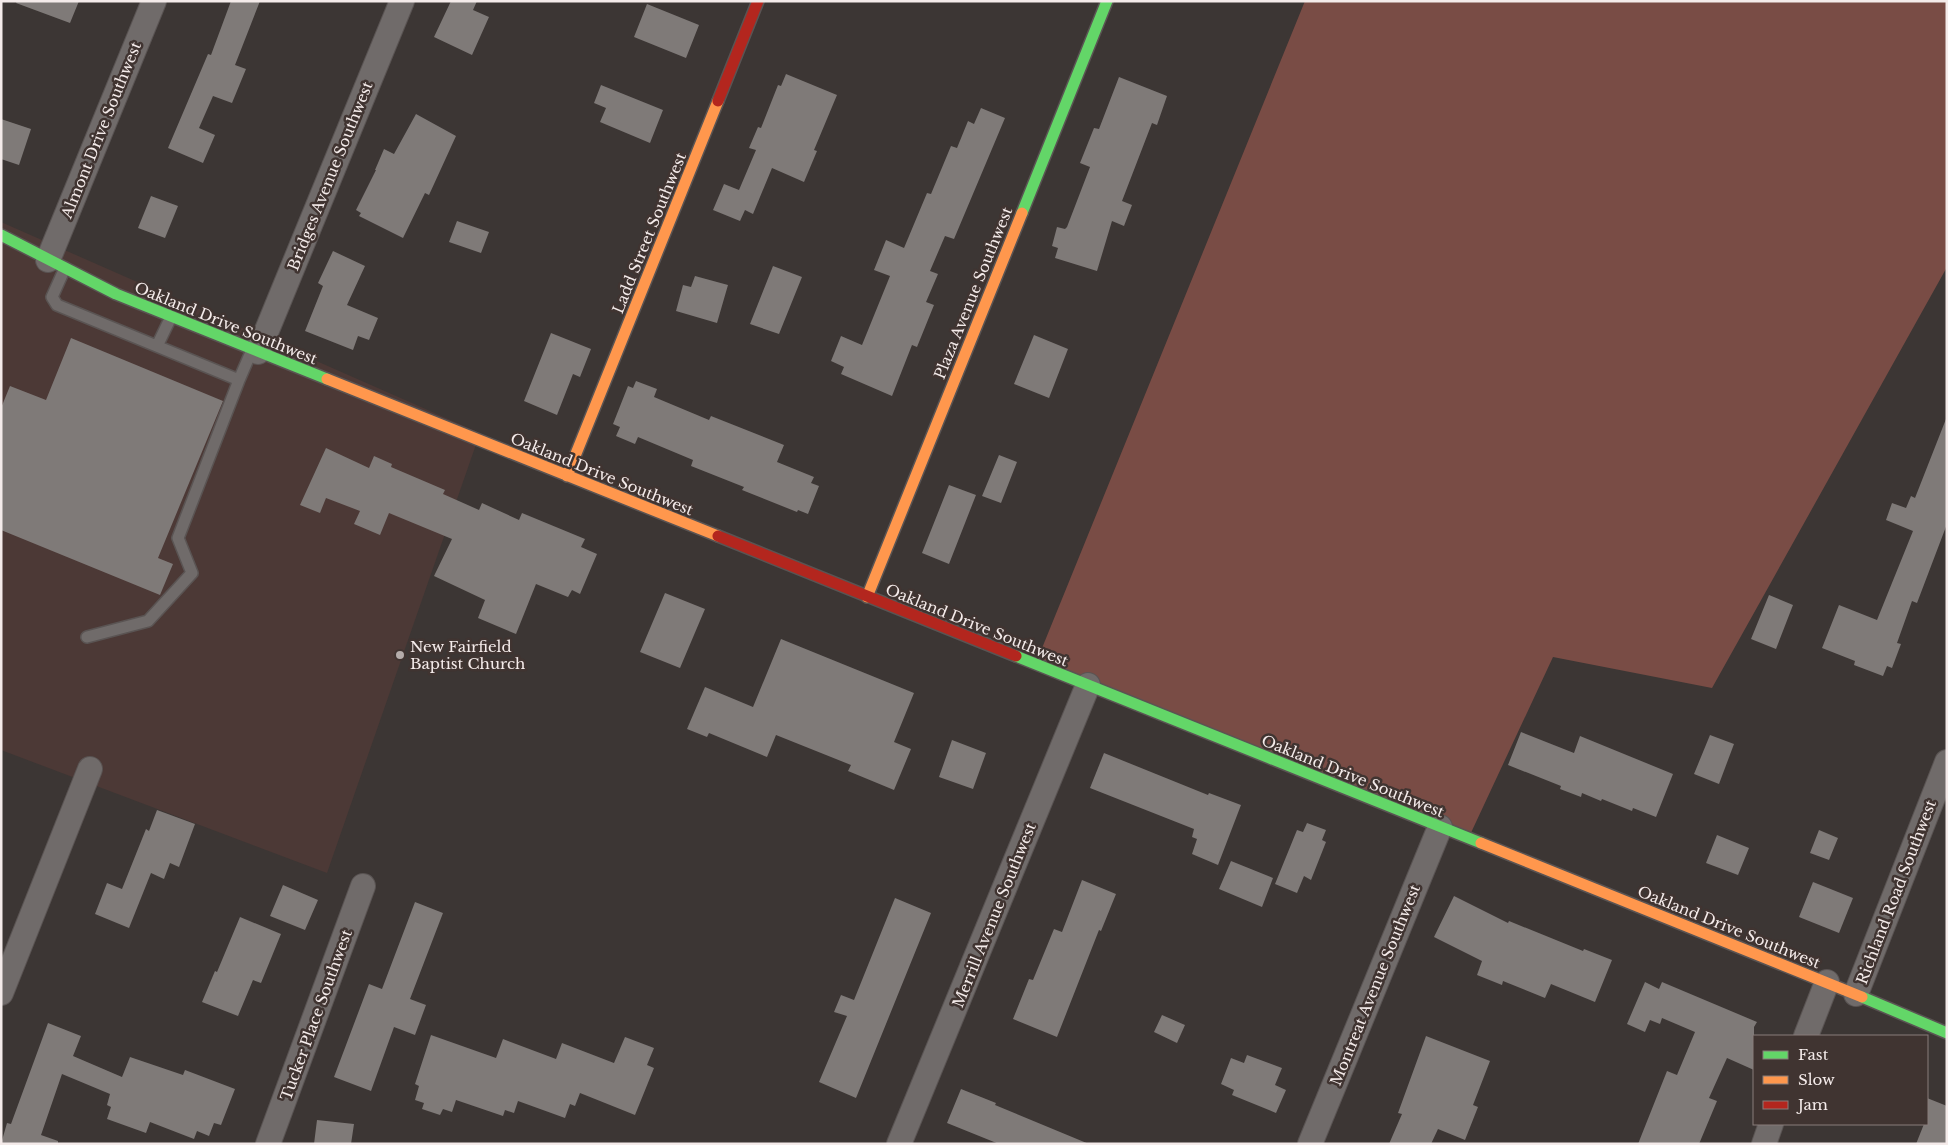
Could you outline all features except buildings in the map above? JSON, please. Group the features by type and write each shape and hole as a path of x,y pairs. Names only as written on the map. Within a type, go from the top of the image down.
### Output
{"street":[{"name":"Almont Drive Southwest","path":"57,264 154,1"},
{"name":"Bridges Avenue Southwest","path":"255,351 402,1"},
{"name":"Ladd Street Southwest","path":"567,476 758,1"},
{"name":"Plaza Avenue Southwest","path":"867,597 1107,1"},
{"name":"Oakland Drive Southwest","path":"1,235 116,294 1827,982 1947,1033"},
{"name":"Merrill Avenue Southwest","path":"900,1144 1088,685"},
{"name":"Richland Road Southwest","path":"1856,994 1947,762"},
{"path":"1,993 90,769"},
{"name":"Montreat Avenue Southwest","path":"1310,1144 1440,827"},
{"name":"Tucker Place Southwest","path":"268,1144 364,886"},
{"path":"1806,1035 1827,982"},
{"path":"1764,1144 1771,1125"}],"lane":[{"path":"57,264 52,297 57,305 239,380"},
{"path":"158,346 171,316"},
{"path":"87,638 148,621 192,573 178,538 239,380 255,351"}],"shaded area":[{"path":"1305,1 1947,1 1947,267 1712,688 1553,657 1469,837 1038,658"},
{"path":"1,222 480,433 327,873 1,750"}],"traffic: fast":[{"path":"1022,213 1107,1"},
{"path":"1,235 116,294 327,379"},
{"path":"1016,656 1481,843"},
{"path":"1862,997 1947,1033"}],"traffic: slow":[{"path":"567,476 718,101"},
{"path":"867,597 1022,213"},
{"path":"327,379 718,536"},
{"path":"1481,843 1862,997"}],"traffic: jam":[{"path":"718,101 758,1"},
{"path":"718,536 1016,656"}],"place":[{"name":"New Fairfield Baptist Church","path":"400,655"}]}
